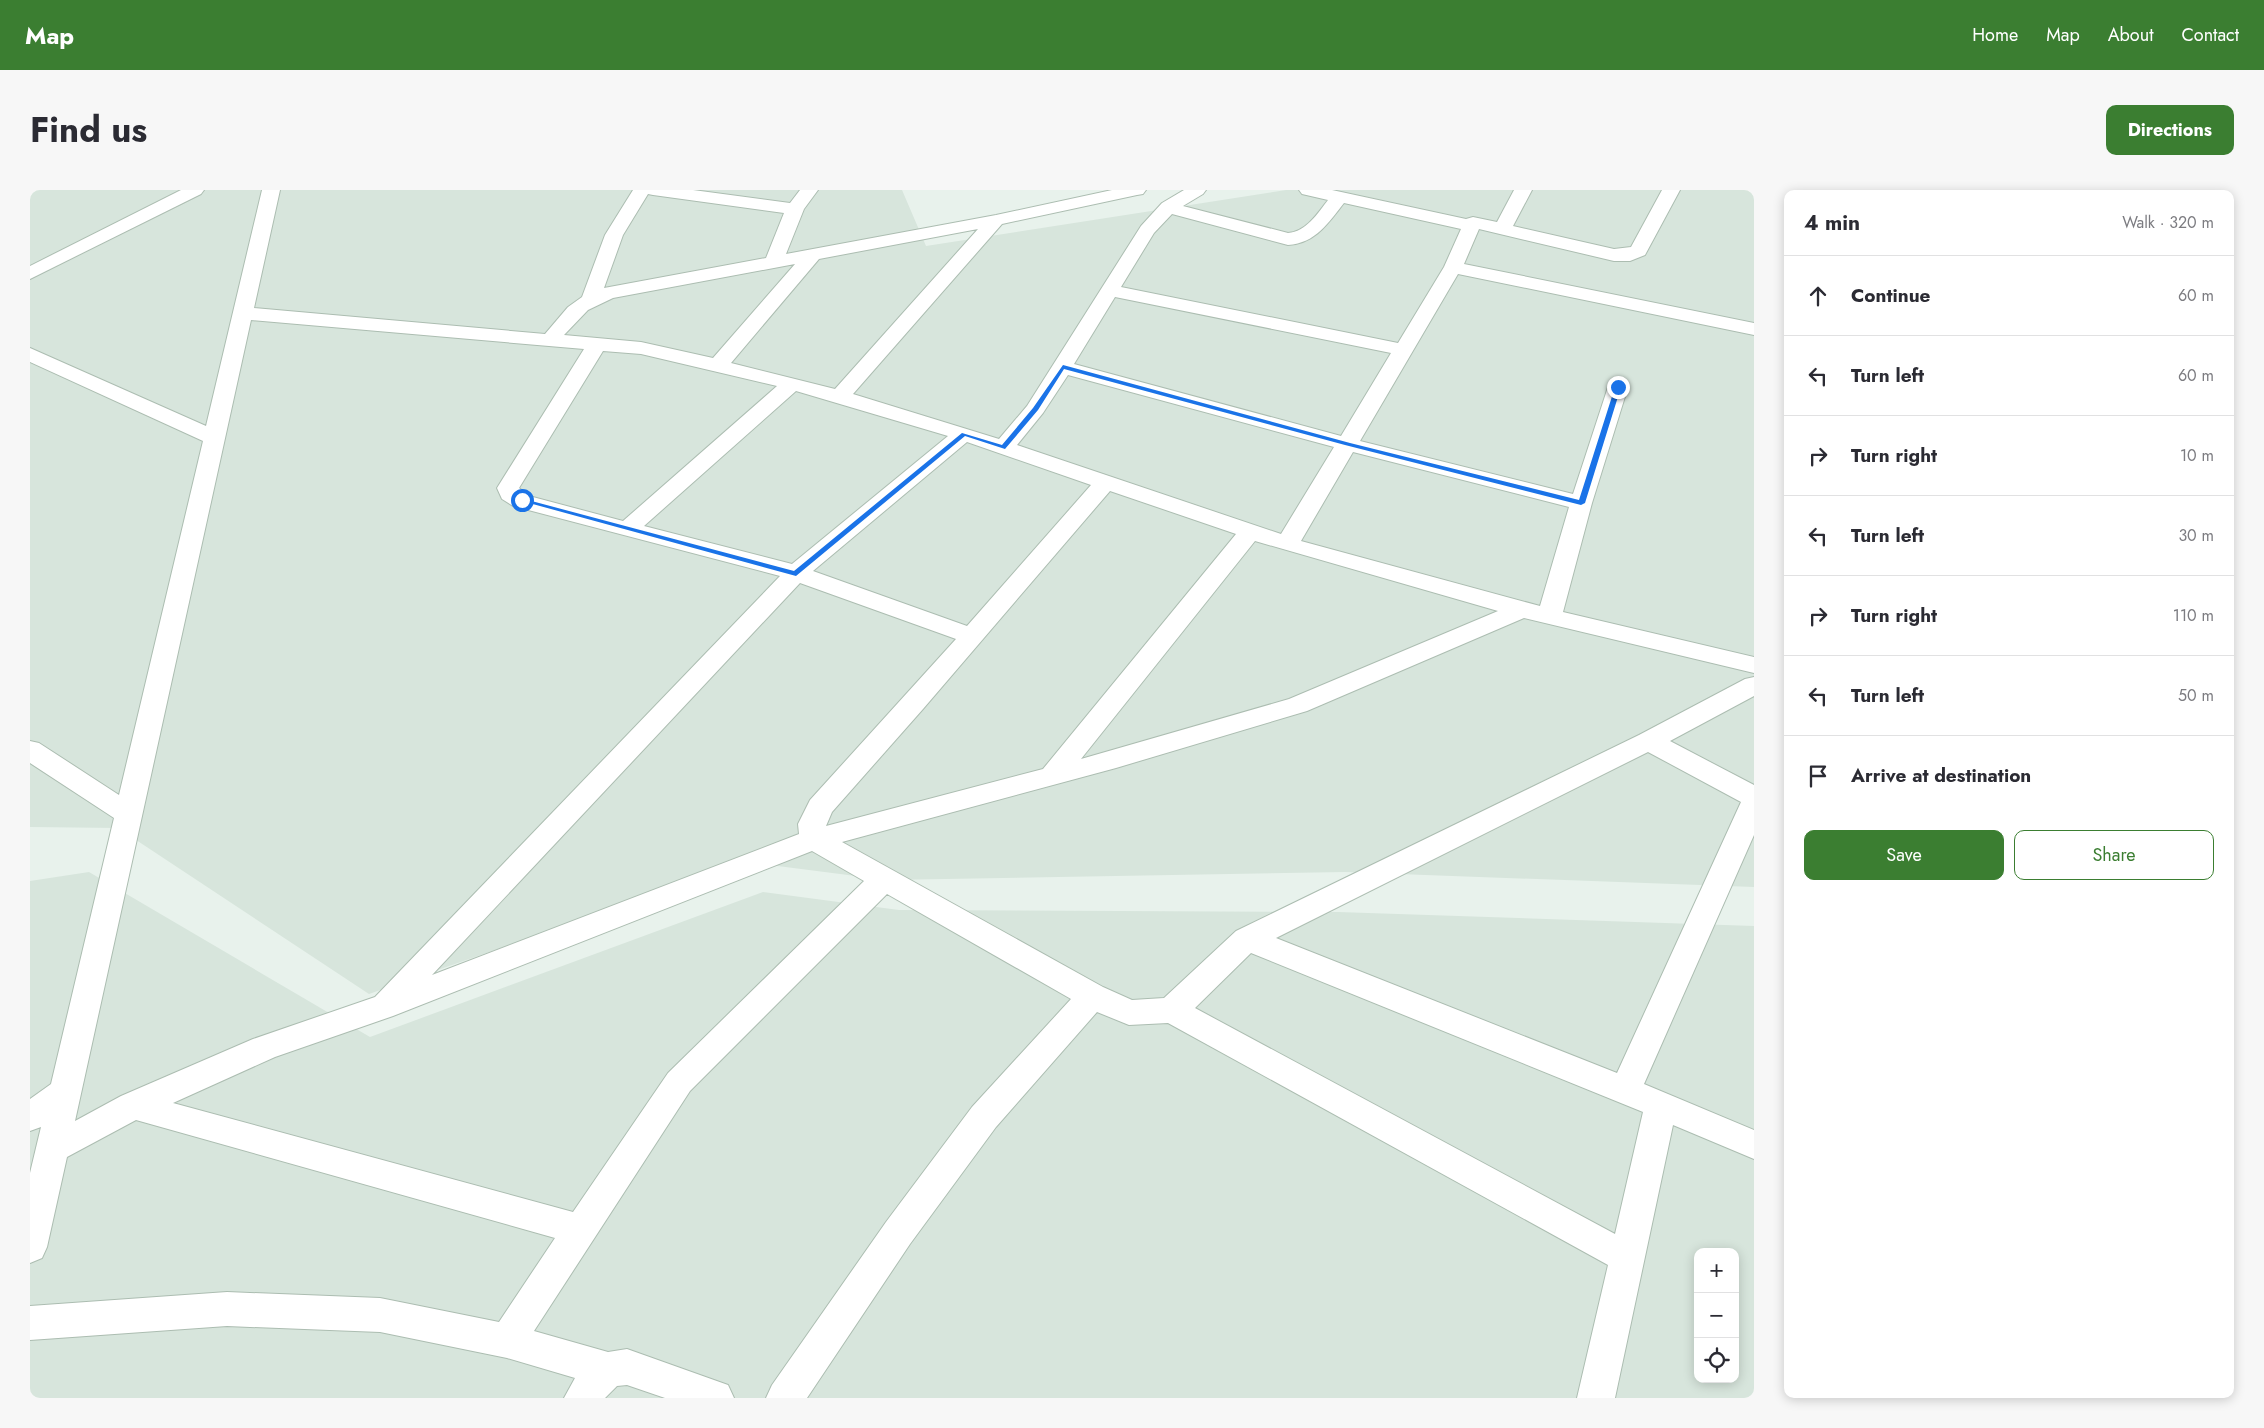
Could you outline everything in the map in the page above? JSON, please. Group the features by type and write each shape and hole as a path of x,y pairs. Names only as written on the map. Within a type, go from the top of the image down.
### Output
{"street":[{"path":"30,273 195,190"},
{"path":"30,1247 271,190"},
{"path":"591,298 614,235 642,190"},
{"path":"653,190 795,209"},
{"path":"774,262 795,209 809,190"},
{"path":"550,340 578,306 591,298 609,293 996,220 1137,190"},
{"path":"1003,448 1036,409 1147,230 1168,207 1197,190"},
{"path":"1308,190 1471,226"},
{"path":"1502,229 1523,190"},
{"path":"1287,544 1453,267 1473,222 1614,255 1630,255 1638,250 1671,190"},
{"path":"1168,207 1288,240 1297,240 1306,236 1339,198"},
{"path":"839,397 996,220"},
{"path":"717,366 813,254"},
{"path":"1453,267 1754,329"},
{"path":"1110,290 1404,350"},
{"path":"243,313 641,348 792,383 964,434 1287,544 1536,613 1754,665"},
{"path":"597,344 508,488 510,494 522,500 796,574 972,636"},
{"path":"30,354 214,438"},
{"path":"1063,367 1348,444 1581,503"},
{"path":"627,529 792,383"},
{"path":"52,1149 133,1106 264,1048 382,1007 814,839 1052,776 1298,705 1536,613 1581,503 1618,387"},
{"path":"382,1007 796,574 964,434"},
{"path":"814,839 812,824 820,807 1105,483"},
{"path":"1052,776 1250,532"},
{"path":"1172,1010 1247,939 1648,741 1754,685"},
{"path":"1648,741 1754,797"},
{"path":"30,750 128,814"},
{"path":"1626,1091 1754,804"},
{"path":"814,839 1092,996 1129,1012 1172,1010 1627,1258"},
{"path":"507,1341 679,1082 884,879"},
{"path":"1247,939 1661,1105 1754,1145"},
{"path":"785,1398 898,1233 984,1117 1092,996"},
{"path":"30,1117 65,1092"},
{"path":"1596,1398 1661,1105"},
{"path":"133,1106 581,1230"},
{"path":"30,1323 237,1309 380,1315 507,1341 608,1370 627,1367 714,1398"},
{"path":"583,1398 596,1380 608,1370"}],"shaded area":[{"path":"30,190 902,190 926,246 1286,190 1754,190 1754,887 1345,872 887,880 746,862 369,994 118,828 30,827"},
{"path":"89,872 370,1037 763,892 899,910 1338,912 1754,926 1754,1398 30,1398 30,881"}],"route":[{"path":"522,500 796,574 964,434 1003,448 1036,409 1063,367 1348,444 1581,503 1618,387"}]}
